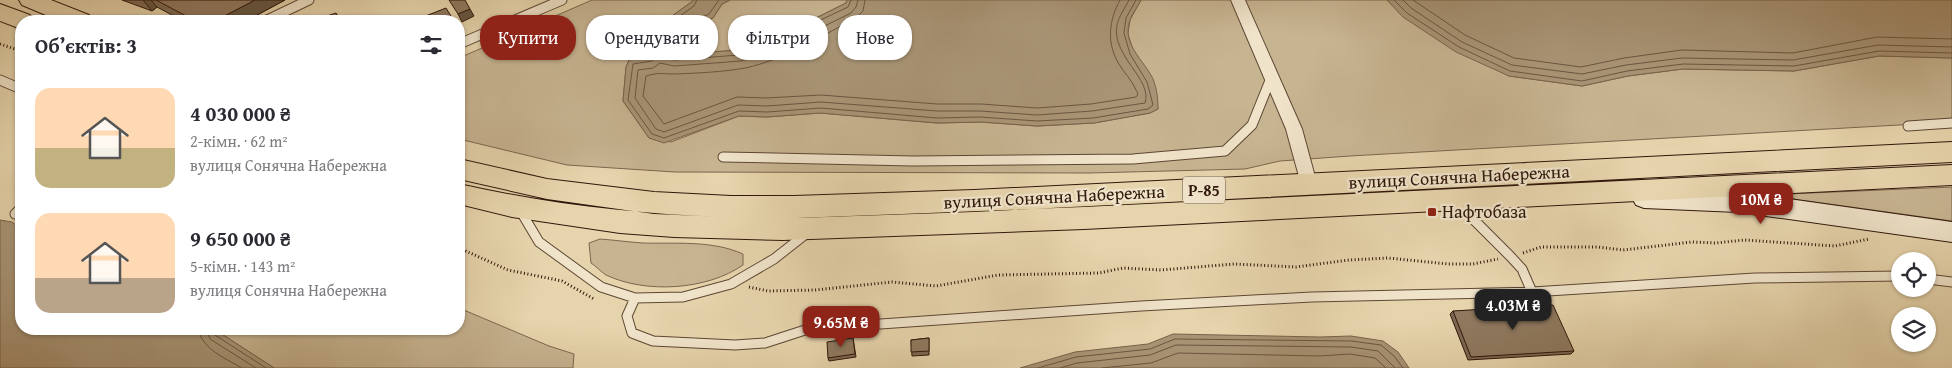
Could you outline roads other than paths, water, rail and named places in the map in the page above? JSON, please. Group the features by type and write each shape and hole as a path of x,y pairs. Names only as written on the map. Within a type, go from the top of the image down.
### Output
{"main road":[{"path":"30,0 67,15"},
{"path":"0,12 15,18"},
{"name":"вулиця Сонячна Набережна","path":"465,170 547,189 600,197 654,203 731,207 965,202 1952,152"},
{"name":"вулиця Сонячна Набережна","path":"465,195 519,208 599,220 684,228 812,229 976,223 1952,175"},
{"path":"1573,194 1738,202 1952,232"}],"street":[{"path":"1238,0 1294,129 1309,184"}],"lane":[{"path":"277,15 308,0"},
{"path":"465,41 562,0"},
{"path":"723,158 913,161 1133,159 1225,151 1252,125 1271,78"},
{"path":"0,80 15,87"},
{"path":"1908,126 1952,123"},
{"path":"1441,200 1466,212 1510,256 1522,269 1532,292"},
{"path":"519,208 539,242 601,287 635,298 683,297 731,284 774,259 812,229"},
{"path":"635,298 629,309 626,321 632,333 652,341 735,345 765,343 808,329 1141,306 1312,297 1532,292 1755,278 1891,276"},
{"path":"1936,279 1952,282"}],"water":[{"path":"694,0 730,0 722,4 715,15 674,15"},
{"path":"847,0 1141,0 1130,20 1129,37 1135,51 1153,79 1158,109 1150,113 1094,123 1037,126 980,122 937,123 820,113 767,117 739,116 664,143 649,138 623,101 626,67 629,60 718,60 718,52 728,51 728,60 828,60 828,15 822,15 846,3"},
{"path":"1387,0 1952,0 1952,58 1879,56 1794,71 1683,69 1628,76 1582,86 1509,76 1456,52 1403,17"},
{"path":"0,220 15,224 15,335 223,335 274,368 0,368"},
{"path":"1173,334 1351,336 1383,341 1398,352 1409,368 1020,368 1075,352 1148,344"}],"place":[{"name":"Нафтобаза","path":"1432,212"}]}
